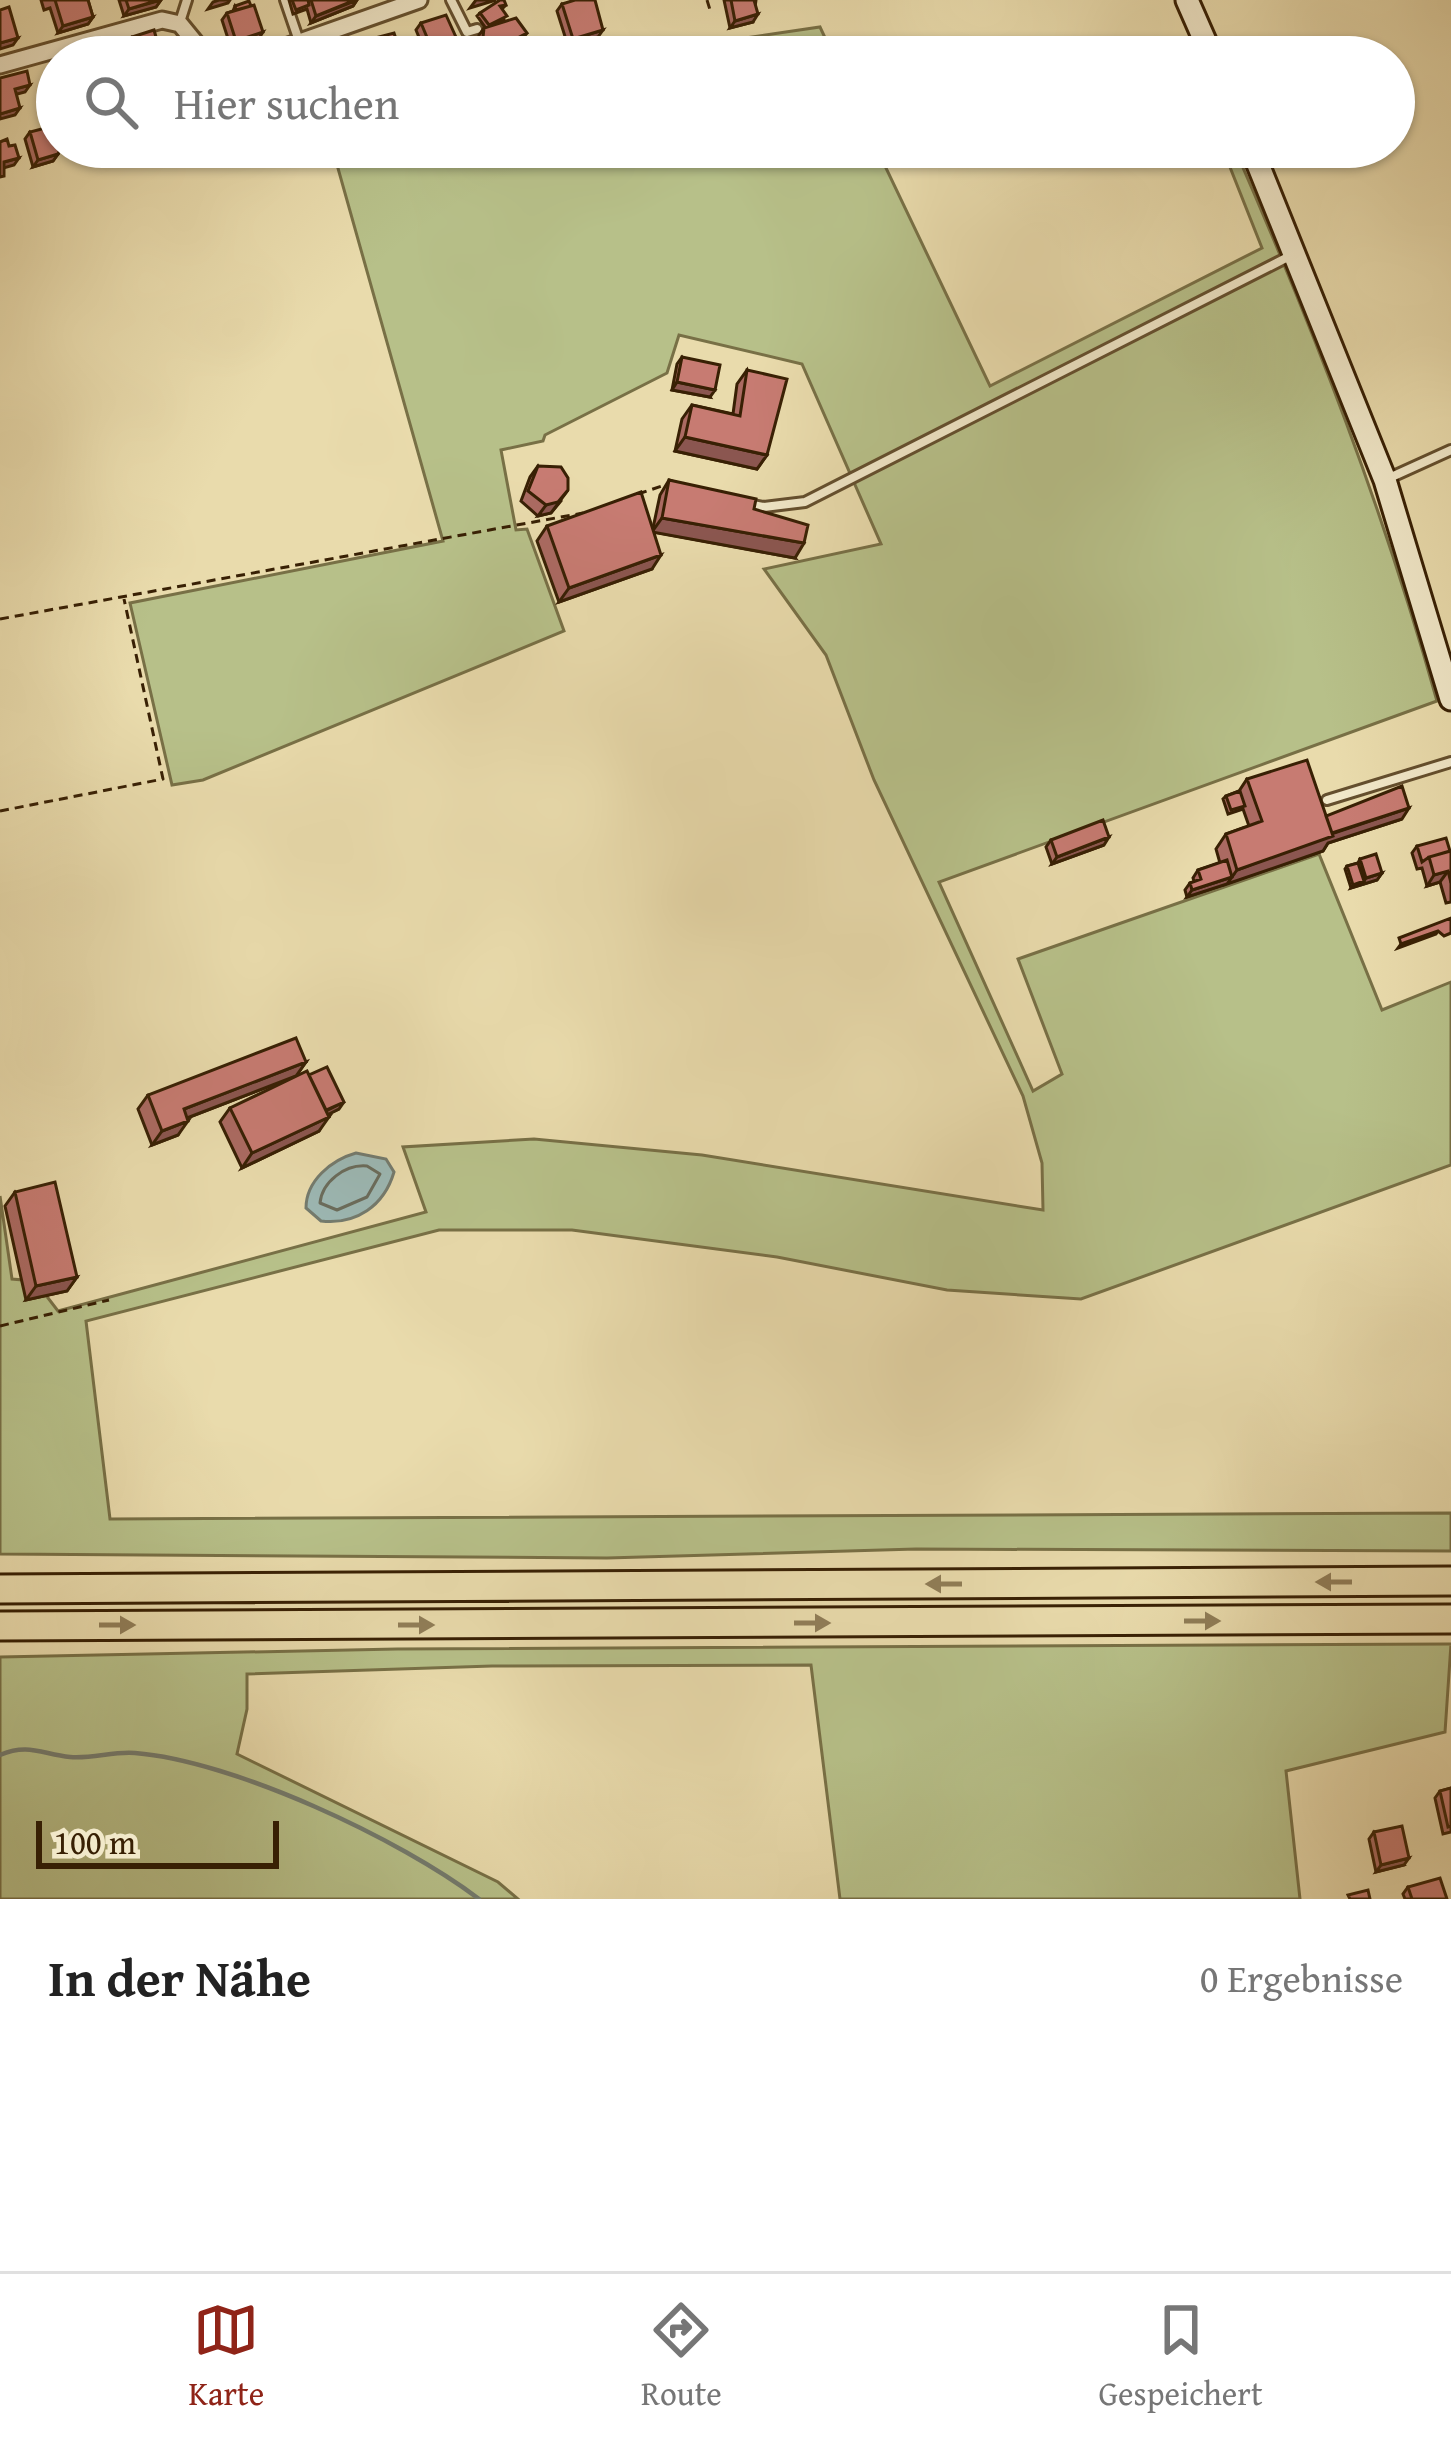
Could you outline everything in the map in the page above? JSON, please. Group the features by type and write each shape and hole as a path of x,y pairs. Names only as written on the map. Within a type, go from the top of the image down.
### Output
{"highway":[{"path":"0,1589 1451,1581"},
{"path":"0,1626 1451,1619"}],"main road":[{"path":"1187,0 1203,36"},
{"path":"1260,168 1385,480 1451,699"}],"street":[{"path":"319,36 419,0"},
{"path":"104,36 162,20 180,24 190,36"},
{"path":"0,65 36,55"}],"lane":[{"path":"180,24 187,0"},
{"path":"285,0 298,36"},
{"path":"451,0 467,32 477,29"},
{"path":"724,499 764,508 806,502 1297,252"},
{"path":"1385,480 1451,450"},
{"path":"1327,800 1451,763"}],"path":[{"path":"706,0 710,13"},
{"path":"623,499 664,485"},
{"path":"0,619 558,522 602,507"},
{"path":"0,811 163,779 124,597"},
{"path":"0,1326 109,1300"}],"green space":[{"path":"820,27 824,36 759,36"},
{"path":"338,168 886,168 990,386 1262,248 1230,168 1243,168 1345,420 1437,701 939,882 1033,1091 1062,1074 1018,959 1319,854 1382,1010 1451,982 1451,1165 1081,1299 947,1290 777,1257 572,1230 439,1230 86,1321 110,1519 1451,1513 1451,1551 916,1549 607,1558 0,1554 0,1196 12,1279 35,1281 58,1311 426,1212 403,1147 534,1139 702,1155 1043,1210 1042,1163 1023,1096 874,780 826,655 764,569 881,544 802,364 679,335 667,373 545,435 543,441 501,450 516,530 527,529 564,631 203,780 172,785 130,603 443,541"},
{"path":"1451,1644 1445,1732 1286,1771 1300,1899 840,1899 811,1665 492,1666 247,1674 247,1709 237,1754 498,1882 518,1899 0,1899 0,1657 397,1649"}],"water":[{"path":"356,1153 386,1159 394,1172 389,1184 367,1211 346,1220 321,1221 306,1208 310,1189 329,1166"}],"building":[{"path":"55,0 88,0 93,17 63,26"},
{"path":"126,0 159,0 129,9"},
{"path":"292,0 308,0 309,5 296,10"},
{"path":"311,0 355,0 316,16"},
{"path":"504,0 506,5 500,6 507,16 489,25 480,13"},
{"path":"595,0 603,30 572,36 562,4"},
{"path":"731,0 754,0 758,14 735,21"},
{"path":"254,5 263,32 234,36 227,13"},
{"path":"9,7 18,38 0,43 0,10"},
{"path":"446,15 455,36 426,36 421,23"},
{"path":"516,18 527,33 483,36 484,28"},
{"path":"27,71 30,85 15,89 20,108 0,114 0,78"},
{"path":"7,139 19,158 4,162 4,176 0,177 0,142"},
{"path":"682,357 720,365 715,390 677,382"},
{"path":"747,370 787,379 767,455 685,437 692,405 740,416"},
{"path":"538,466 561,467 568,478 568,490 558,502 546,505 528,491"},
{"path":"669,480 756,499 754,509 808,525 804,543 662,518"},
{"path":"641,492 661,555 569,588 547,526"},
{"path":"1307,760 1333,836 1237,870 1226,834 1262,821 1247,779"},
{"path":"1402,786 1409,808 1332,833 1326,816"},
{"path":"1240,791 1245,806 1231,810 1226,796"},
{"path":"1103,820 1109,837 1057,857 1051,840"},
{"path":"1446,838 1450,851 1422,862 1417,846"},
{"path":"1451,851 1451,883 1448,871 1434,875 1429,857"},
{"path":"1376,854 1382,873 1366,878 1360,859"},
{"path":"1227,860 1232,877 1192,890 1190,883 1201,879 1198,870"},
{"path":"1358,863 1364,881 1353,885 1347,866"},
{"path":"1451,918 1451,933 1444,936 1438,931 1401,944 1399,938"},
{"path":"296,1038 306,1062 184,1109 188,1121 162,1131 148,1095"},
{"path":"327,1067 344,1102 326,1110 309,1075"},
{"path":"307,1071 329,1117 252,1153 230,1108"},
{"path":"55,1182 77,1277 36,1286 15,1192"},
{"path":"1451,1788 1451,1826 1448,1827 1440,1791"},
{"path":"1402,1826 1409,1858 1381,1865 1374,1832"},
{"path":"1440,1878 1447,1899 1412,1899 1408,1887"},
{"path":"1368,1890 1370,1899 1348,1895"}],"waterway":[{"path":"0,1755 27,1750 78,1757 135,1753 219,1771 362,1829 479,1899"}]}
